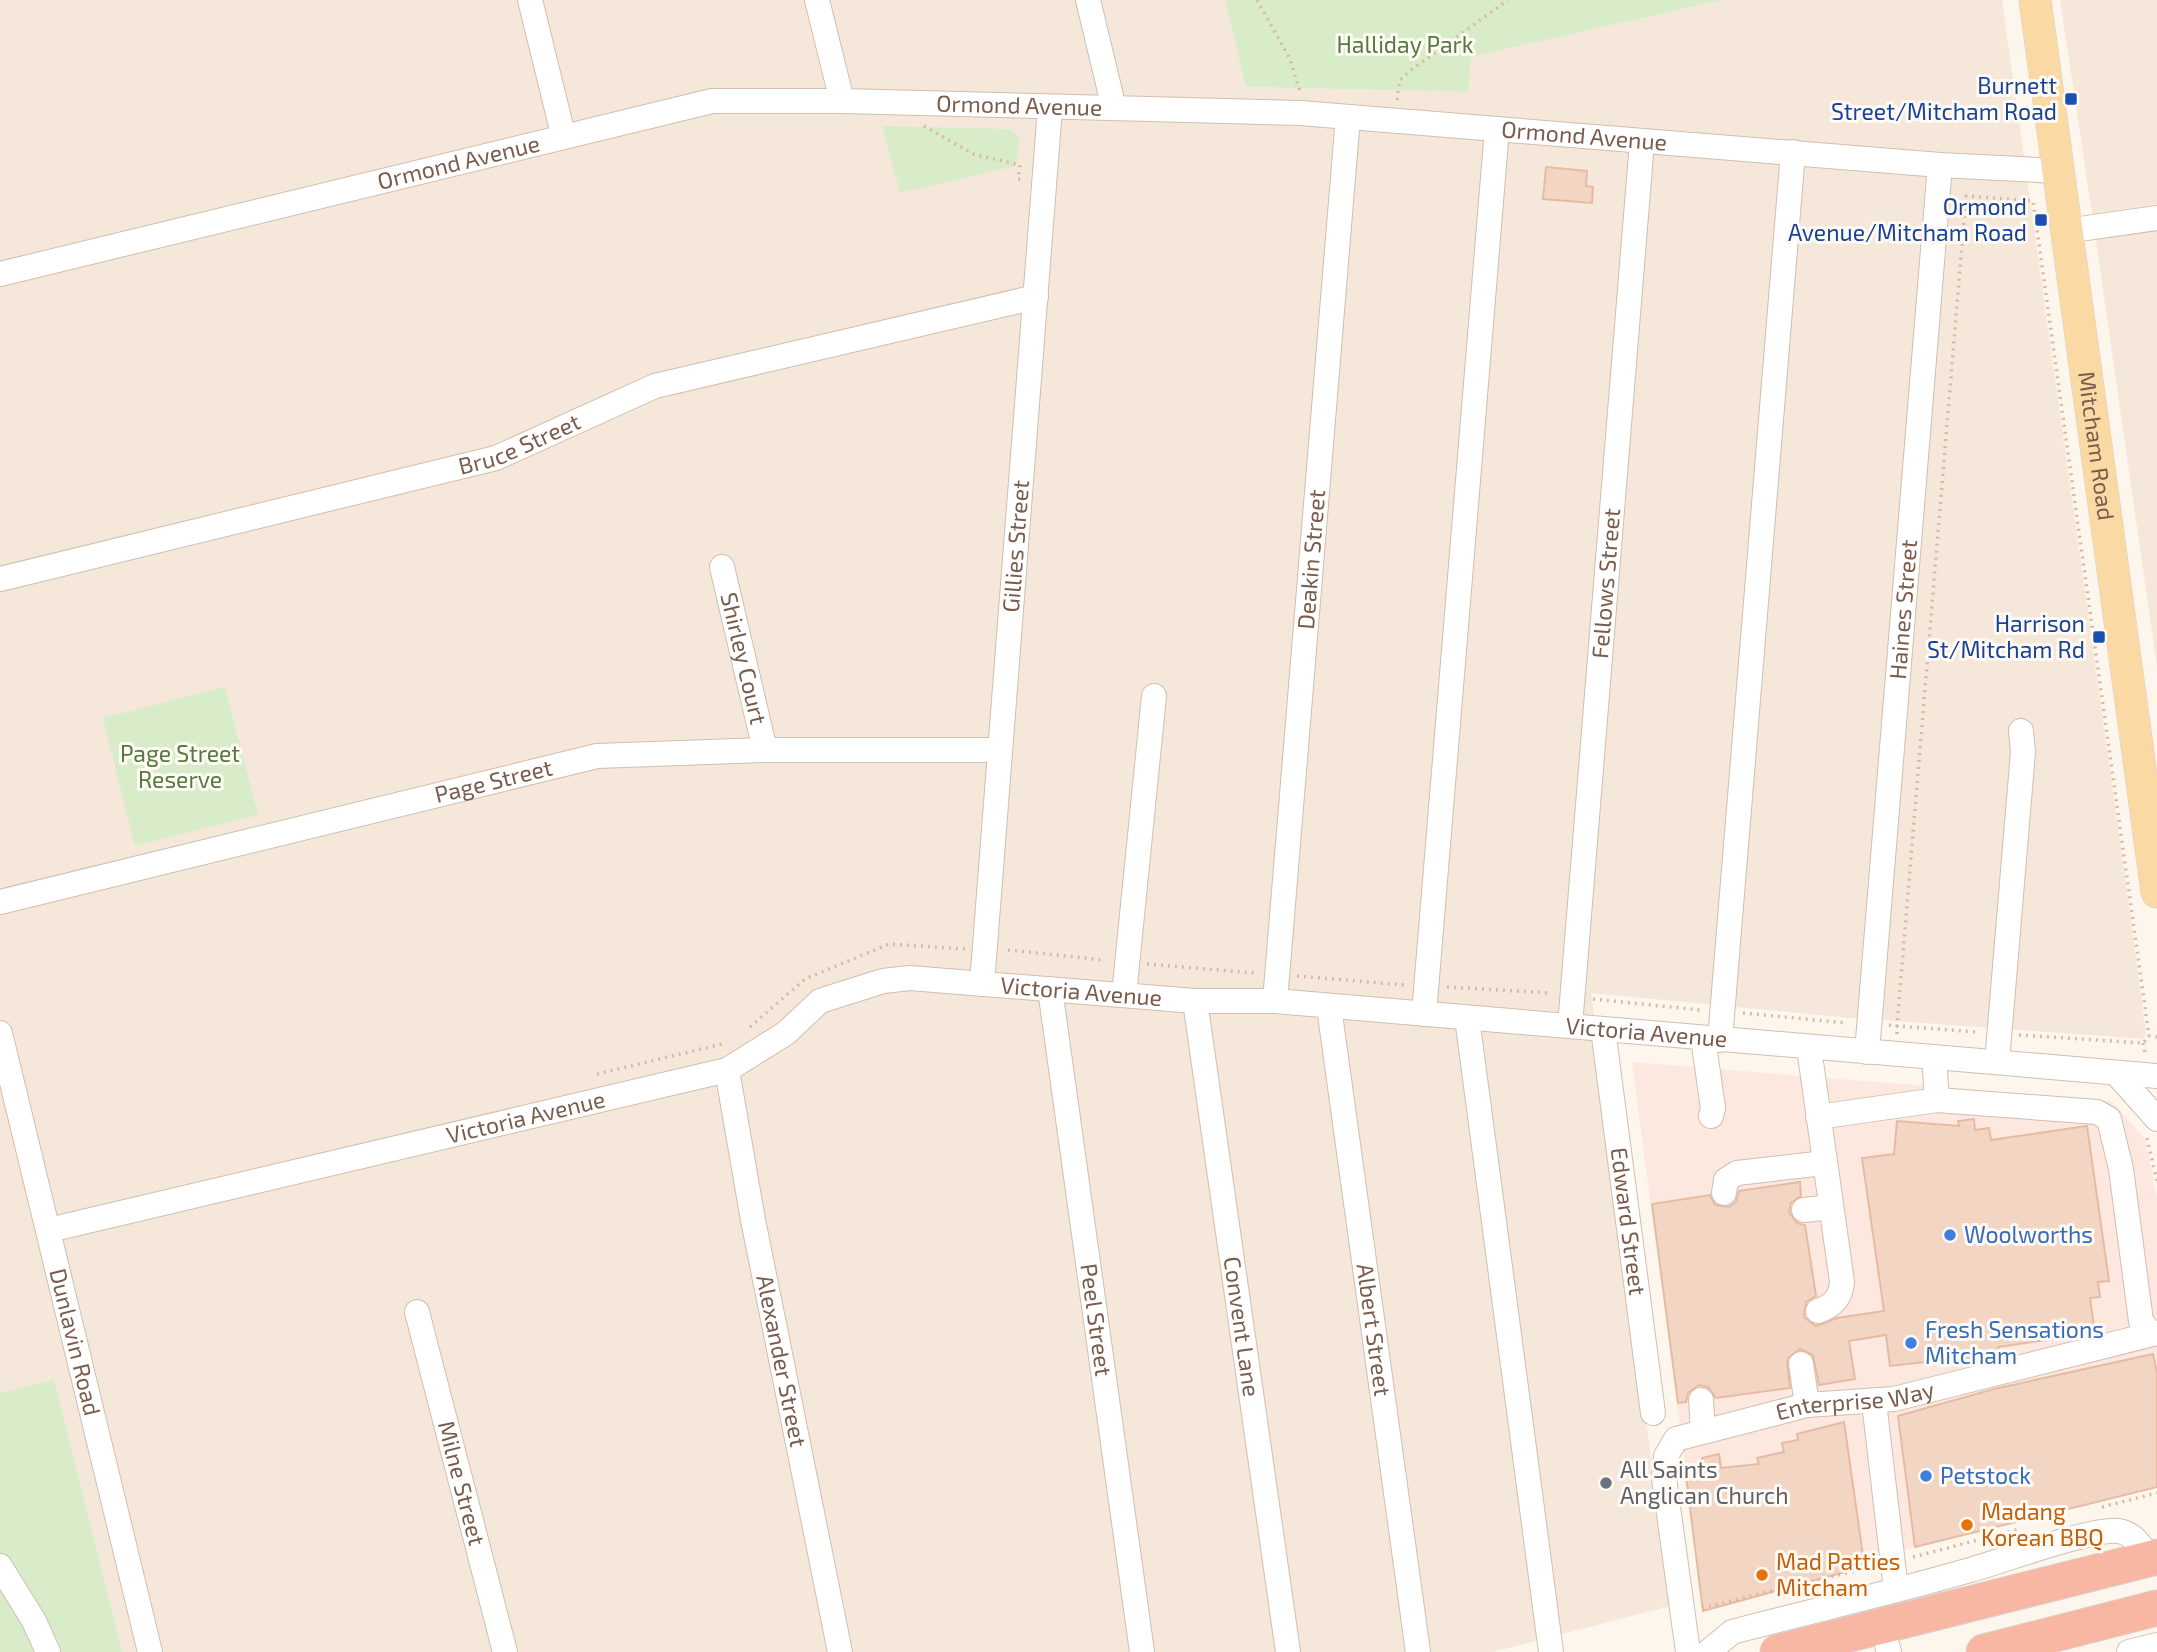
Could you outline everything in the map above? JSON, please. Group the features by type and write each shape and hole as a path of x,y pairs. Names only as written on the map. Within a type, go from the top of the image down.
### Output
{"highway":[{"path":"1778,1652 1885,1639 2025,1591 2155,1554"},
{"path":"1984,1652 2157,1608"}],"main road":[{"name":"Mitcham Road","path":"2035,0 2153,837 2157,892"}],"street":[{"path":"530,0 564,134"},
{"path":"817,0 842,101"},
{"path":"1088,0 1114,108"},
{"name":"Ormond Avenue","path":"0,274 564,134 712,101 842,101 1300,113 1940,165 2057,171"},
{"name":"Gillies Street","path":"982,984 1051,108"},
{"name":"Deakin Street","path":"1275,1001 1348,117"},
{"path":"1424,1014 1497,129"},
{"name":"Fellows Street","path":"1570,1026 1642,142"},
{"path":"1711,1116 1712,1039 1793,152"},
{"name":"Haines Street","path":"1867,1052 1940,165"},
{"path":"2067,231 2157,218"},
{"name":"Bruce Street","path":"0,579 496,458 654,386 1036,297"},
{"name":"Shirley Court","path":"722,567 765,750"},
{"path":"1124,995 1154,696"},
{"path":"1997,1062 2023,752 2021,731"},
{"name":"Page Street","path":"0,902 597,756 765,750 999,750"},
{"name":"Victoria Avenue","path":"49,1230 727,1070 786,1033 820,1001 883,981 910,978 1195,1001 1275,1001 2157,1076"},
{"name":"Peel Street","path":"1050,989 1142,1652"},
{"name":"Convent Lane","path":"1195,1001 1288,1652"},
{"name":"Albert Street","path":"1329,1006 1419,1652"},
{"path":"1467,1018 1550,1652"},
{"name":"Edward Street","path":"1603,1029 1653,1413"},
{"name":"Dunlavin Road","path":"1,1043 49,1230 150,1652"},
{"path":"1809,1048 1841,1292 1827,1308 1818,1311"},
{"path":"1934,1057 1937,1100"},
{"name":"Alexander Street","path":"727,1070 753,1220 840,1652"},
{"path":"2116,1073 2152,1127"},
{"path":"1818,1117 1937,1100 2097,1112 2109,1119 2121,1169 2141,1321 2154,1333"},
{"path":"1724,1193 1726,1181 1737,1173 1824,1163"},
{"path":"1804,1210 1831,1207"},
{"name":"Milne Street","path":"417,1312 505,1652"},
{"name":"Enterprise Way","path":"1688,1652 1664,1478 1666,1456 1676,1439 1807,1405 1874,1402 2154,1333"},
{"path":"1801,1364 1807,1405"},
{"path":"1701,1400 1703,1430"},
{"path":"1874,1402 1896,1590"},
{"path":"1708,1652 1732,1632 1967,1571 2089,1535 2118,1531 2136,1538 2155,1554"},
{"path":"0,1566 34,1621 48,1652"},
{"path":"1967,1571 2025,1591"},
{"path":"2129,1652 2157,1645"}],"path":[{"path":"1257,0 1290,59 1300,90"},
{"path":"1397,92 1400,80 1411,70 1508,0"},
{"path":"921,124 973,154 1020,165 1018,179 1045,182"},
{"path":"1897,1026 1966,196 2033,201 2149,1036 2143,1043"},
{"path":"2149,1036 2157,1037"},
{"path":"2152,1127 2157,1181"},
{"path":"2091,1510 2157,1493"},
{"path":"1693,1611 2025,1527"}],"shaded area":[{"path":"0,0 1225,0 1247,87 1469,92 1471,57 1722,0 2002,0 2132,927 2146,1034 2144,1039 1839,1017 1591,993 1670,1606 1493,1652 122,1652 54,1381 0,1393"},
{"path":"2060,0 2157,0 2157,667 2091,206"},
{"path":"1632,1062 2111,1101 2146,1140 2157,1198 2157,1487 1703,1600"}],"green space":[{"name":"Halliday Park","path":"1225,0 1722,0 1471,57 1469,92 1246,87"},
{"path":"882,126 1011,129 1020,139 1016,166 900,193"},
{"name":"Page Street Reserve","path":"225,687 258,815 135,846 103,718"},
{"path":"54,1380 122,1652 0,1652 0,1393"}],"building":[{"path":"1546,167 1587,171 1586,186 1593,187 1592,203 1543,199"},
{"path":"1974,1119 1975,1130 1989,1128 1991,1140 2087,1126 2109,1281 2098,1282 2100,1297 2090,1298 2095,1333 1998,1347 1999,1354 1890,1366 1886,1335 1849,1341 1855,1379 1819,1385 1813,1355 1800,1349 1787,1359 1790,1388 1716,1398 1708,1387 1699,1385 1688,1393 1686,1402 1678,1403 1652,1204 1710,1195 1715,1205 1729,1207 1736,1202 1739,1191 1800,1182 1801,1196 1791,1203 1789,1212 1797,1223 1805,1225 1816,1296 1806,1302 1804,1317 1816,1326 1837,1318 1884,1311 1862,1158 1894,1154 1897,1121 1959,1126 1958,1121"},
{"path":"2153,1354 2157,1373 2157,1487 1915,1547 1898,1416 1994,1389"},
{"path":"1844,1422 1863,1556 1860,1568 1703,1611 1686,1476 1704,1473 1702,1458 1719,1454 1721,1468 1759,1464 1757,1458 1784,1452 1782,1443 1798,1440 1797,1434"}],"place":[{"name":"Burnett Street/Mitcham Road","path":"2071,99"},
{"name":"Ormond Avenue/Mitcham Road","path":"2041,220"},
{"name":"Harrison St/Mitcham Rd","path":"2099,637"},
{"name":"Woolworths","path":"1950,1235"},
{"name":"Fresh Sensations Mitcham","path":"1911,1343"},
{"name":"Petstock","path":"1926,1476"},
{"name":"All Saints Anglican Church","path":"1606,1483"},
{"name":"Madang Korean BBQ","path":"1967,1525"},
{"name":"Mad Patties Mitcham","path":"1762,1575"}]}
